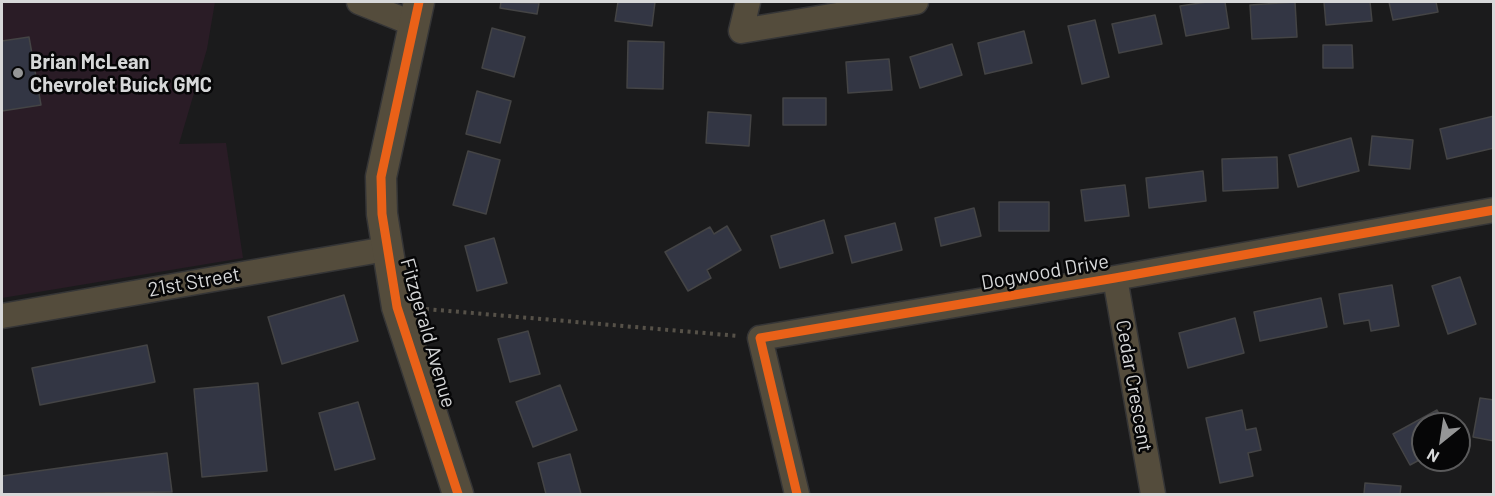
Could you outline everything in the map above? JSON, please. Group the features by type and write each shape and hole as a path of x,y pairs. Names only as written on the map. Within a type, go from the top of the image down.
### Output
{"street":[{"path":"359,2 416,13"},
{"path":"748,2 741,31 916,2"},
{"name":"Fitzgerald Avenue","path":"416,13 381,177 386,249 397,307 458,495"},
{"name":"Dogwood Drive","path":"760,338 1115,278 1494,210"},
{"name":"21st Street","path":"2,316 386,249"},
{"name":"Cedar Crescent","path":"1115,278 1153,495"},
{"path":"760,338 797,495"}],"path":[{"path":"397,307 760,338"}],"shaded area":[{"path":"2,2 215,2 207,49 179,144 226,143 243,258 2,298"}],"building":[{"path":"501,2 539,3 537,14 500,8"},
{"path":"618,2 655,2 652,26 615,21"},
{"path":"1225,2 1229,28 1186,36 1180,6"},
{"path":"1295,2 1297,37 1252,39 1250,5"},
{"path":"1324,2 1370,2 1372,21 1326,25"},
{"path":"1389,2 1436,2 1438,12 1393,20"},
{"path":"1155,15 1162,44 1119,53 1112,24"},
{"path":"1095,20 1109,77 1082,84 1068,26"},
{"path":"492,28 525,37 514,77 482,68"},
{"path":"1024,31 1032,63 985,74 978,43"},
{"name":"Brian McLean Chevrolet Buick GMC","path":"29,37 41,105 2,111 2,41"},
{"path":"628,41 664,42 663,89 627,88"},
{"path":"952,44 962,75 920,88 910,57"},
{"path":"1323,45 1352,45 1353,68 1323,68"},
{"path":"889,59 892,90 848,93 846,62"},
{"path":"477,91 511,101 500,143 466,134"},
{"path":"783,98 826,98 826,125 783,125"},
{"path":"708,112 751,115 749,146 706,143"},
{"path":"1494,116 1494,148 1447,159 1440,129"},
{"path":"1372,136 1413,140 1410,169 1369,165"},
{"path":"1351,138 1359,171 1298,187 1289,155"},
{"path":"468,151 500,160 486,214 453,205"},
{"path":"1277,157 1278,188 1223,191 1222,159"},
{"path":"1203,171 1206,201 1149,208 1146,178"},
{"path":"1125,185 1129,216 1085,221 1081,190"},
{"path":"999,202 1049,202 1049,231 999,231"},
{"path":"974,208 981,236 941,246 935,218"},
{"path":"824,220 833,253 780,268 771,236"},
{"path":"895,223 902,250 852,263 845,236"},
{"path":"727,226 741,250 707,270 711,278 688,291 665,252 710,227 714,234"},
{"path":"494,238 507,283 477,291 465,246"},
{"path":"1460,277 1476,324 1448,334 1432,286"},
{"path":"1392,285 1399,326 1371,331 1369,320 1344,324 1339,294"},
{"path":"344,295 358,341 282,364 268,317"},
{"path":"1321,298 1327,327 1260,341 1254,312"},
{"path":"1235,318 1244,353 1188,368 1179,333"},
{"path":"528,331 540,374 510,382 498,339"},
{"path":"147,345 155,382 40,405 32,368"},
{"path":"258,383 267,471 202,477 194,389"},
{"path":"560,385 577,430 533,447 516,402"},
{"path":"1480,398 1494,400 1494,441 1473,437"},
{"path":"358,402 375,459 335,470 319,413"},
{"path":"1242,410 1246,430 1256,428 1261,450 1248,453 1253,476 1220,483 1206,418"},
{"path":"1411,424 1411,464 1410,465 1393,434"},
{"path":"167,453 172,492 2,494 2,476"},
{"path":"570,454 581,494 546,494 538,463"},
{"path":"1365,483 1401,486 1400,494 1364,494"}],"cycle path":[{"path":"419,2 381,177 382,214 397,307 458,494"},
{"path":"797,494 760,338 1115,278 1494,210"}],"place":[{"name":"Brian McLean Chevrolet Buick GMC","path":"18,73"}]}
